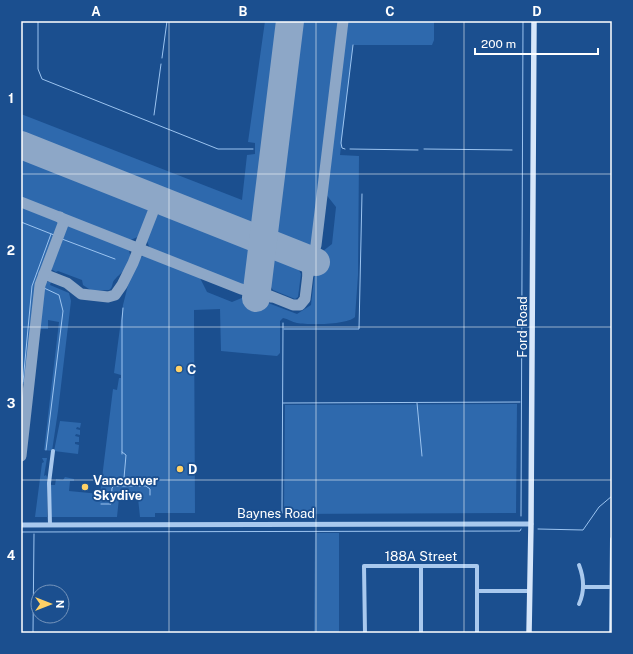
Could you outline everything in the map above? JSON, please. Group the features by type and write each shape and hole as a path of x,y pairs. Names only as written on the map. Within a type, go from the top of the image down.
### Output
{"main road":[{"name":"Ford Road","path":"529,633 534,21"}],"street":[{"path":"50,525 49,484 53,451"},
{"name":"Baynes Road","path":"21,525 531,524"},
{"path":"611,633 612,539"},
{"path":"579,565 583,574 583,596 579,604"},
{"name":"188A Street","path":"365,633 364,566 477,566 477,591"},
{"path":"421,633 422,566"},
{"path":"583,587 611,587"},
{"path":"477,633 477,591 529,591"}],"shaded area":[{"path":"265,21 283,21 257,231 21,137 21,114 242,200 247,155 255,154 255,143 248,142"},
{"path":"297,21 341,21 313,244 304,250 270,237"},
{"path":"346,21 434,21 434,40 432,45 353,45 340,155 359,156 358,275 355,317 344,322 319,324 297,323 283,318 280,321 280,353 277,356 221,351 220,309 194,310 195,513 155,513 155,517 140,517 138,498 129,495 119,498 117,517 51,517 51,485 55,485 56,479 63,480 65,477 74,479 74,481 70,481 69,491 100,494 113,389 117,390 119,378 121,378 121,375 114,373 123,305 135,264 140,258 146,254 199,276 207,292 232,302 249,295 249,300 263,301 297,314 311,305 315,271 321,257 318,255 332,244 336,207 325,193"},
{"path":"21,152 144,201 149,214 140,236 128,241 21,199"},
{"path":"21,205 59,220 59,227 39,281 25,384 21,384"},
{"path":"167,211 256,246 251,281 241,287 151,251 146,239 155,216"},
{"path":"68,224 128,248 130,255 129,264 113,282 109,290 92,291 83,285 82,280 58,271 56,272 49,268 63,230"},
{"path":"269,251 294,261 301,274 298,297 295,299 273,290 265,278"},
{"path":"44,282 51,282 50,285 69,293 71,301 52,451 44,450 59,322 48,320 48,329 38,329 42,288"},
{"path":"517,404 516,513 284,514 285,405"},
{"path":"60,421 81,423 80,428 77,427 76,429 80,430 80,435 76,434 75,436 79,437 79,442 75,442 75,444 79,445 78,454 54,451"},
{"path":"42,458 47,458 44,476 46,475 47,477 47,517 35,517 42,463 44,462"},
{"path":"315,533 339,533 339,633 314,633"}],"waterway":[{"path":"38,21 38,69 42,79 218,149 253,149"},
{"path":"162,58 167,21"},
{"path":"521,516 523,21"},
{"path":"345,149 342,148 341,143 353,45"},
{"path":"154,115 161,64"},
{"path":"350,149 418,150"},
{"path":"424,149 512,150"},
{"path":"284,329 359,329 362,194"},
{"path":"21,222 54,235"},
{"path":"23,382 32,286 51,234"},
{"path":"62,239 115,259"},
{"path":"44,288 59,295 63,311 46,450"},
{"path":"122,454 123,308"},
{"path":"282,513 283,323"},
{"path":"283,403 520,402"},
{"path":"417,403 422,456"},
{"path":"122,452 126,455 124,478 126,486"},
{"path":"101,504 111,504 112,488 114,486 146,486 150,489 150,495"},
{"path":"538,529 583,530 599,507 612,496"},
{"path":"21,532 520,531 521,529"},
{"path":"33,633 34,534"}],"taxiway":[{"path":"259,275 262,288 268,295 293,305 300,305 305,299 308,274 316,245 343,21"},
{"path":"44,274 67,283 81,294 108,297 115,295 133,263 158,199"},
{"path":"21,202 241,289 271,297"},
{"path":"21,456 40,285 63,224 60,217"},
{"path":"296,254 305,263 308,275"}],"runway":[{"path":"256,298 290,21"},
{"path":"21,145 316,262"}],"place":[{"name":"C","path":"179,369"},
{"name":"D","path":"180,469"},
{"name":"Vancouver Skydive","path":"85,487"}]}
